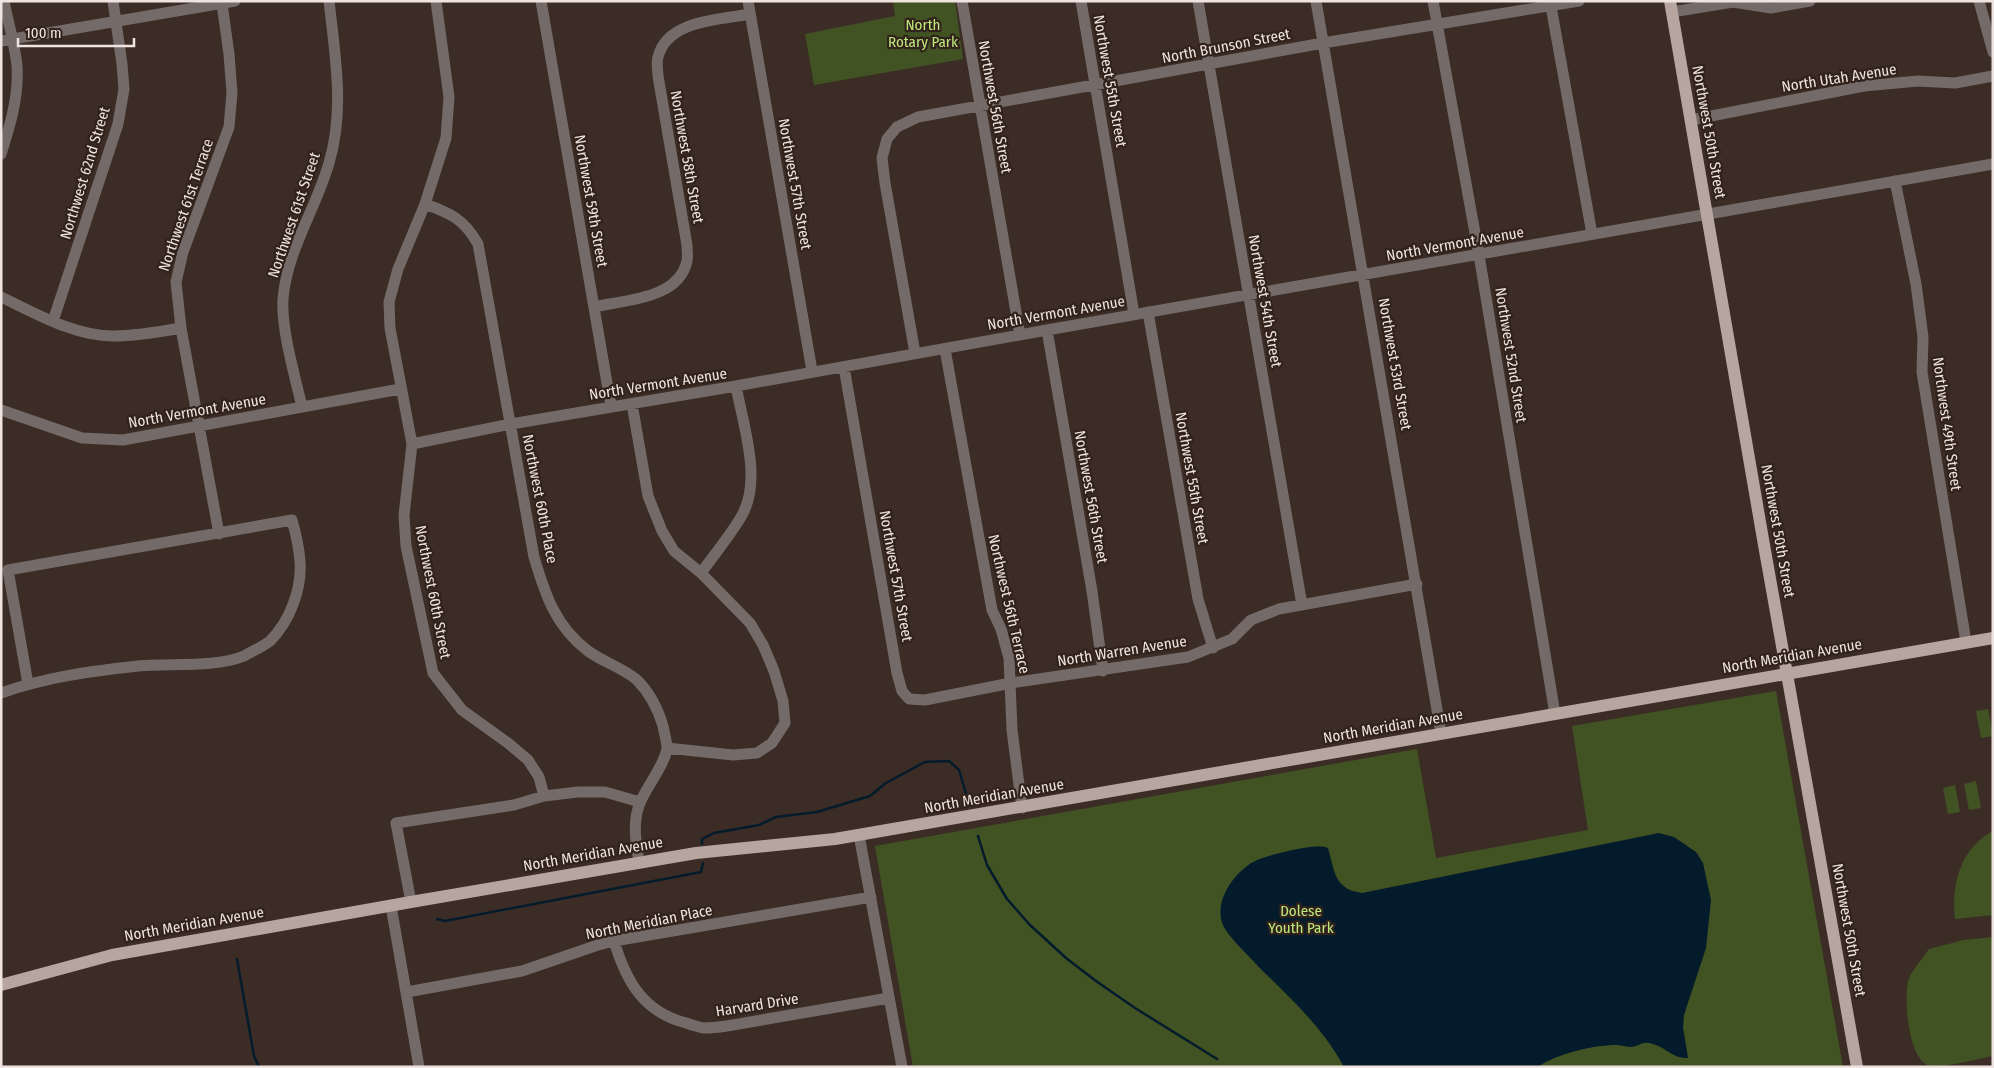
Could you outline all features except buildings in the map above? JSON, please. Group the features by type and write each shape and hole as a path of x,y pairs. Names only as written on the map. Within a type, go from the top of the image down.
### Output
{"main road":[{"name":"Northwest 50th Street","path":"1671,6 1787,674 1858,1067"},
{"name":"North Meridian Avenue","path":"1,985 112,955 639,862 696,853 807,843 1022,808 1441,733 1993,638"}],"street":[{"path":"1,154 10,126 16,96 17,66 6,40 4,1"},
{"name":"Northwest 62nd Street","path":"53,321 118,124 124,89 113,1"},
{"path":"6,40 235,1"},
{"name":"Northwest 61st Street","path":"302,407 283,318 283,301 286,275 329,164 336,129 338,82 329,1"},
{"name":"Northwest 60th Street","path":"436,1 449,97 446,138 425,204 398,270 389,302 390,328 400,389 412,444 404,515 406,538 433,674 462,710 528,760 539,777 544,796"},
{"name":"Northwest 59th Street","path":"541,1 611,406"},
{"name":"Northwest 57th Street","path":"748,1 812,371"},
{"name":"Northwest 56th Street","path":"962,1 1020,335"},
{"name":"Northwest 55th Street","path":"1080,1 1134,314"},
{"name":"Northwest 54th Street","path":"1198,1 1302,605"},
{"name":"Northwest 53rd Street","path":"1316,1 1441,733"},
{"name":"Northwest 52nd Street","path":"1433,1 1479,255 1555,714"},
{"name":"North Brunson Street","path":"915,353 882,158 887,139 896,127 918,118 980,106 1323,43 1438,26 1550,4 1579,1"},
{"path":"1671,6 1733,2 1771,8 1810,1"},
{"path":"1979,1 1993,52"},
{"name":"Northwest 61st Terrace","path":"219,534 181,328 176,282 183,252 229,127 232,93 230,54 222,4"},
{"path":"1550,4 1592,234"},
{"name":"Northwest 58th Street","path":"594,306 658,293 672,286 681,276 687,261 687,245 658,76 657,58 662,44 673,33 687,26 750,14"},
{"name":"North Utah Avenue","path":"1691,120 1864,86 1918,81 1956,82 1993,76"},
{"path":"1707,215 1993,164"},
{"name":"Northwest 49th Street","path":"1894,181 1916,284 1923,337 1922,372 1966,642"},
{"name":"Northwest 60th Place","path":"425,204 448,212 459,220 471,232 478,244 534,557 548,602 562,624 587,650 636,680 654,702 663,726 667,748"},
{"name":"North Vermont Avenue","path":"412,444 611,406 736,386 1134,314 1707,215"},
{"path":"1,297 82,332 111,336 142,335 181,328"},
{"name":"Northwest 55th Street","path":"1148,312 1198,599 1213,648"},
{"name":"Northwest 56th Street","path":"1047,330 1092,591 1103,671"},
{"name":"Northwest 56th Terrace","path":"945,349 992,610 1001,629 1008,658 1011,683 1012,730 1022,808"},
{"name":"Northwest 57th Street","path":"844,367 897,673 902,692 909,699"},
{"path":"700,574 742,516 751,485 752,468 736,386"},
{"name":"North Vermont Avenue","path":"1,410 82,438 123,440 400,389"},
{"path":"632,404 648,496 662,531 674,551 750,623 763,645 774,671 783,701 785,723 772,743 757,753 734,755 667,748 655,776 640,802 635,820 639,862"},
{"path":"1,693 28,684 95,670 152,665 206,664 243,656 269,641 292,607 299,587 300,563 292,520 8,570 28,684"},
{"name":"North Warren Avenue","path":"909,699 925,700 1011,683 1188,657 1232,639 1251,620 1279,609 1417,584"},
{"path":"410,902 396,823 514,805 544,796 578,792 605,792 640,802"},
{"path":"858,835 902,1067"},
{"name":"North Meridian Place","path":"407,992 522,971 598,944 871,897"},
{"path":"391,906 419,1067"},
{"name":"Harvard Drive","path":"614,941 622,967 638,994 656,1010 673,1020 703,1028 727,1026 889,998"}],"green space":[{"name":"North Rotary Park","path":"893,1 955,1 963,59 814,85 805,34 895,16"},
{"name":"Dolese Youth Park","path":"1776,691 1843,1067 913,1067 875,846 1417,749 1436,858 1588,830 1572,726"},
{"path":"1988,709 1993,736 1981,738 1976,711"},
{"path":"1976,781 1981,808 1969,810 1964,784"},
{"path":"1955,785 1960,812 1948,814 1943,788"},
{"path":"1993,831 1993,915 1955,919 1955,894 1960,869 1973,847"},
{"path":"1993,937 1993,1056 1951,1065 1929,1066 1922,1061 1912,1041 1907,1015 1908,981 1914,969 1929,949 1964,940"}],"water":[{"path":"1659,833 1674,837 1696,852 1703,863 1711,900 1706,948 1684,1015 1683,1027 1688,1058 1678,1057 1658,1046 1644,1043 1631,1047 1607,1045 1586,1049 1565,1054 1538,1067 1344,1067 1325,1037 1235,942 1225,929 1221,919 1223,899 1227,889 1241,871 1259,859 1300,848 1328,848 1337,878 1346,888 1362,893"}],"waterway":[{"path":"702,844 702,839 714,833 759,825 776,817 817,812 870,796 886,783 925,762 949,761 959,770 968,800"},
{"path":"978,836 987,865 1007,899 1030,925 1066,958 1096,981 1135,1008 1217,1059"},
{"path":"437,919 445,921 701,872 703,863"},
{"path":"237,959 254,1056 259,1067"}]}
